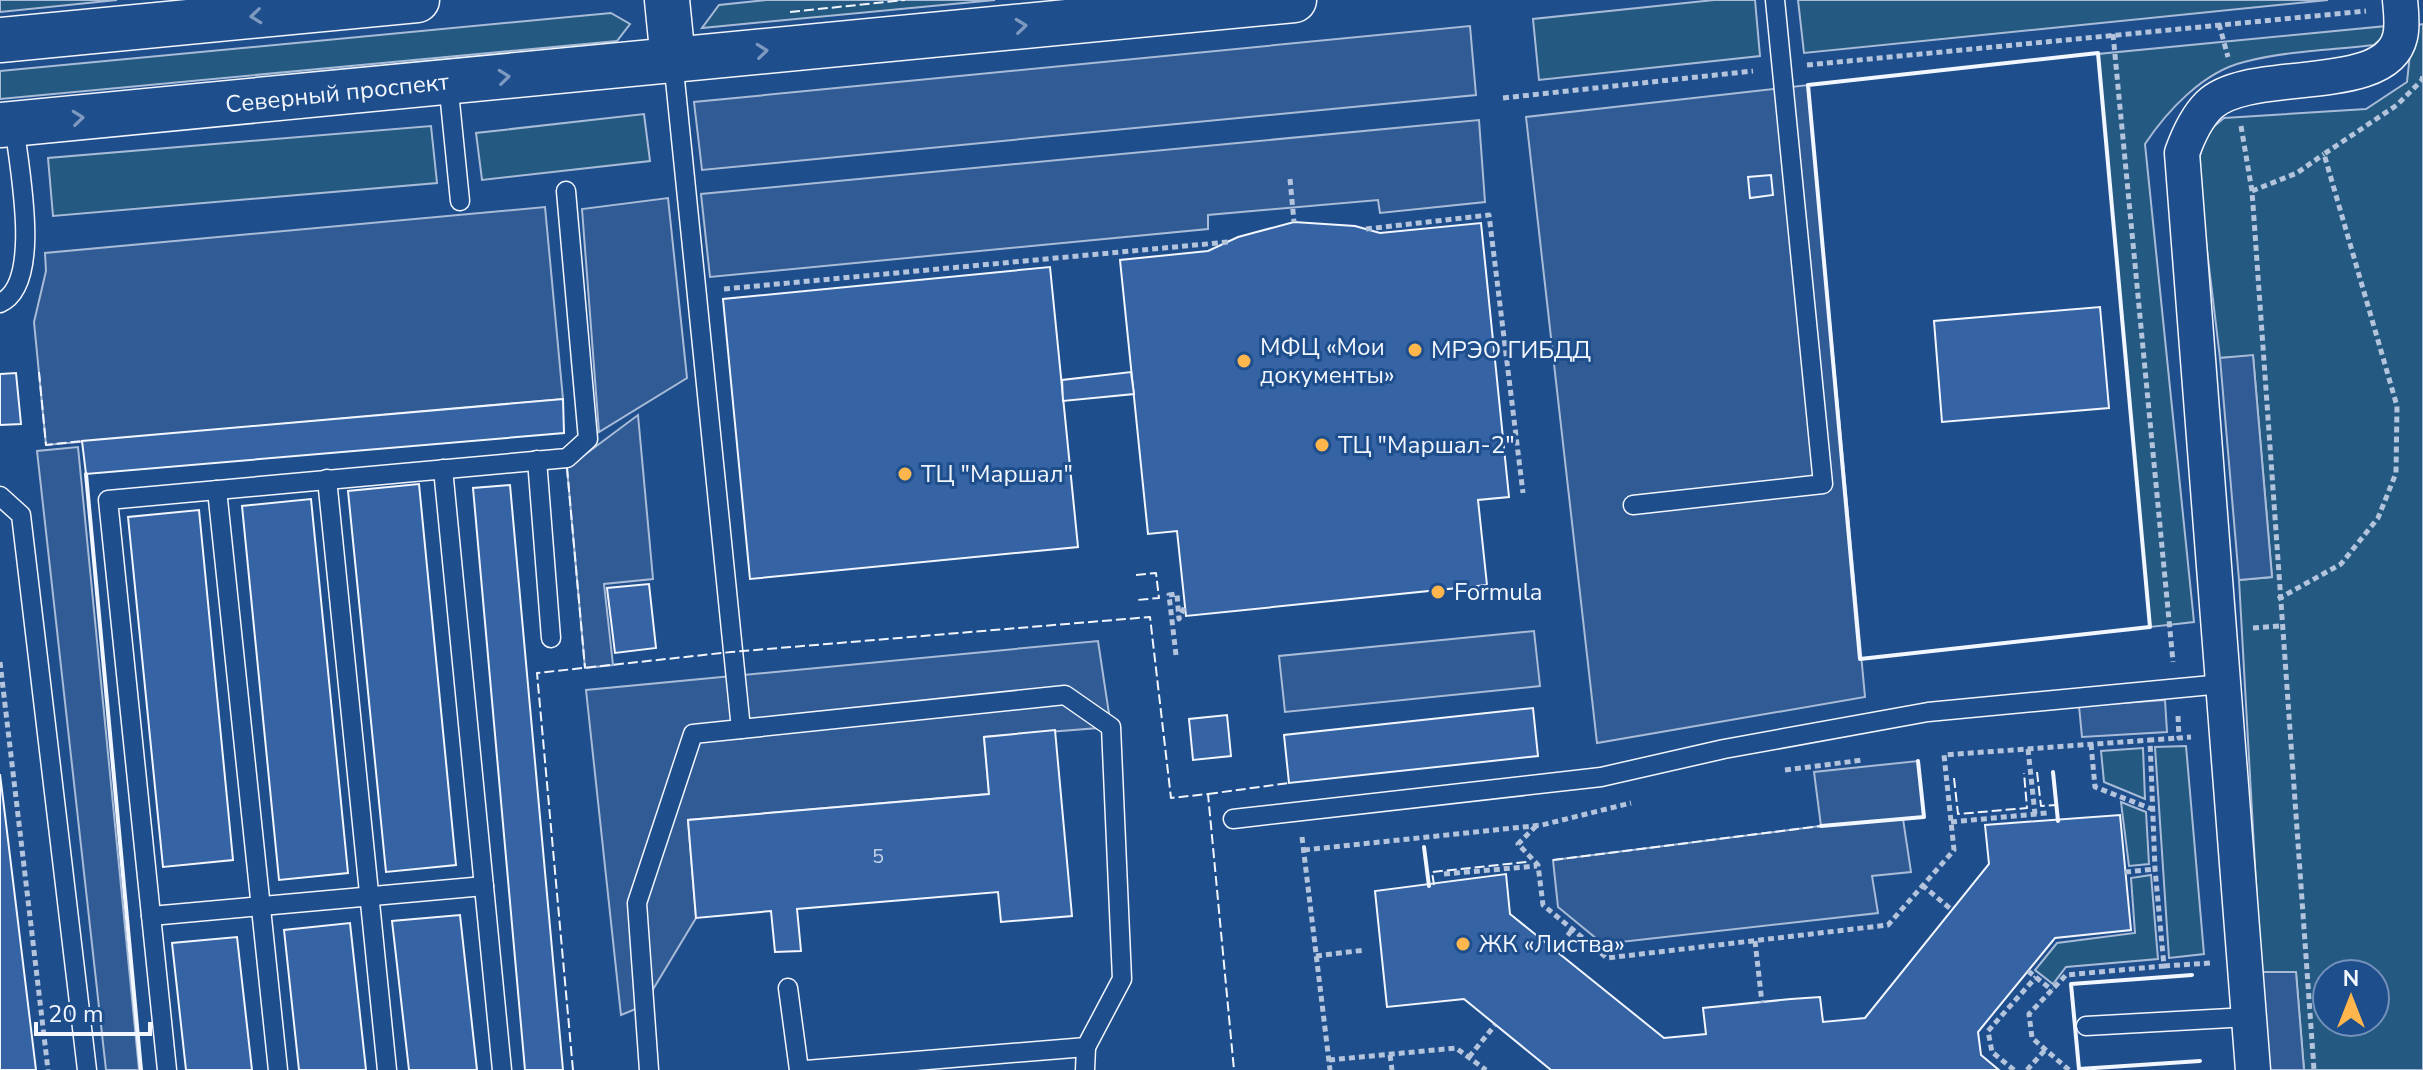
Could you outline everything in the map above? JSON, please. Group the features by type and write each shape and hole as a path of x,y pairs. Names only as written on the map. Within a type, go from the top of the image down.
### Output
{"main road":[{"path":"0,40 417,0"},
{"path":"667,0 673,60"},
{"name":"Северный проспект","path":"7,125 1294,0"}],"street":[{"path":"2253,1070 2232,1017 2222,684 2182,153 2188,134 2211,104 2236,90 2365,70 2389,57 2400,38 2400,4"}],"lane":[{"path":"1633,505 1823,484 1775,0"},
{"path":"673,60 741,729"},
{"path":"448,82 460,201"},
{"path":"0,303 7,300 25,267 26,242 7,125"},
{"path":"167,1070 108,500 567,458 588,439 566,191"},
{"path":"537,460 551,638"},
{"path":"443,469 502,1070"},
{"path":"327,479 387,1070"},
{"path":"217,490 278,1070"},
{"path":"0,496 21,515 87,1070"},
{"path":"1233,819 1601,777 1724,749 1928,712 2222,684"},
{"path":"649,1070 637,903 693,734 1065,695 1111,727 1122,979 1086,1047 1085,1070"},
{"path":"151,916 484,886"},
{"path":"788,988 799,1070"},
{"path":"2086,1026 2232,1017"},
{"path":"806,1070 1086,1047"}],"path":[{"path":"1503,98 2400,4"},
{"path":"2219,24 2236,90 2252,191 2278,599 2314,1070"},
{"path":"2113,34 2179,738"},
{"path":"2252,191 2297,173 2397,105 2422,80 2423,68"},
{"path":"2278,599 2341,564 2378,518 2396,473 2397,406 2324,154"},
{"path":"1290,179 1294,222"},
{"path":"1366,229 1489,215 1523,493"},
{"path":"715,290 1228,242"},
{"path":"1176,655 1169,595 1177,594 1179,619 1185,606"},
{"path":"0,662 48,1070"},
{"path":"1536,826 1518,844 1538,865 1543,905 1607,958 1888,925 1954,850 1944,755 2195,737 2196,752"},
{"path":"2150,740 2155,869 2164,966"},
{"path":"2091,744 2095,787 2152,809"},
{"path":"2028,749 2035,814"},
{"path":"1300,812 1330,1070"},
{"path":"1951,822 2047,813"},
{"path":"1444,874 1538,865"},
{"path":"2125,872 2155,869"},
{"path":"1922,885 1952,910"},
{"path":"1555,951 1572,930"},
{"path":"1755,941 1762,1003"},
{"path":"2210,948 2212,963 2232,1017"},
{"path":"1316,956 1365,950"},
{"path":"2069,1070 2032,1038 2029,1014 2066,975 2212,963"},
{"path":"2028,971 2053,990"},
{"path":"2014,1070 1992,1052 1988,1031 2036,977"},
{"path":"1469,1057 1495,1025"},
{"path":"1329,1060 1456,1048 1486,1070"},
{"path":"2027,1070 2046,1050"},
{"path":"1390,1055 1392,1070"}],"shaded area":[{"path":"0,0 117,0 0,12"},
{"path":"766,0 995,0 702,28 719,5"},
{"path":"1714,0 1755,0 1760,56 1539,80 1533,19"},
{"path":"1798,0 2328,0 1804,53"},
{"path":"611,13 630,24 617,41 0,99 0,71"},
{"path":"2423,24 2423,1070 2304,1070 2296,973 2261,972 2239,580 2272,577 2253,356 2220,358 2197,167 2206,133 2224,118 2366,109 2407,82 2413,26"},
{"path":"1470,26 1476,95 702,170 694,102"},
{"path":"2387,26 2384,36 2374,45 2276,55 2244,62 2214,74 2187,94 2145,144 2194,622 2150,627 2098,54"},
{"path":"1808,85 1865,697 1597,743 1526,117"},
{"path":"644,114 650,161 482,180 476,133"},
{"path":"1479,120 1485,202 1380,213 1378,200 1208,215 1208,229 710,277 701,194"},
{"path":"431,126 437,183 53,216 48,158"},
{"path":"668,198 687,378 599,432 582,209"},
{"path":"545,207 563,399 46,445 34,322 46,271 45,253"},
{"path":"2253,355 2272,577 2239,580 2220,358"},
{"path":"638,415 653,579 604,584 613,665 585,668 567,468"},
{"path":"78,447 139,1070 106,1070 37,451"},
{"path":"1534,631 1540,686 1285,712 1279,656"},
{"path":"1098,641 1111,727 984,737 989,794 688,820 696,918 643,1006 621,1015 586,690"},
{"path":"2165,700 2167,732 2082,737 2079,706"},
{"path":"2186,746 2204,954 2169,958 2155,747"},
{"path":"2143,748 2145,799 2104,782 2101,751"},
{"path":"1918,761 1924,817 1903,819 1911,872 1872,876 1878,913 1603,944 1558,907 1553,860 1821,826 1814,772"},
{"path":"2121,802 2146,812 2149,864 2129,866"},
{"path":"2151,875 2158,959 2066,967 2053,984 2035,970 2057,943 2135,933 2131,878"},
{"path":"2261,972 2296,972 2304,1070 2270,1070"}],"building":[{"path":"1771,175 1773,195 1750,198 1748,177"},
{"name":"ТЦ \"Маршал-2\"","path":"1294,222 1355,226 1380,233 1481,223 1509,497 1478,500 1487,585 1186,616 1177,531 1148,534 1120,260 1208,251 1238,237"},
{"name":"ТЦ \"Маршал\"","path":"1050,267 1078,547 750,579 723,299"},
{"path":"2100,307 2109,408 1942,422 1934,321"},
{"path":"1131,372 1134,394 1063,401 1062,380"},
{"path":"16,373 21,424 0,425 0,374"},
{"path":"563,399 564,433 86,474 82,441"},
{"path":"419,484 456,865 386,872 348,491"},
{"path":"510,485 563,1070 525,1070 473,488"},
{"path":"311,499 348,873 279,880 242,506"},
{"path":"199,510 233,860 163,867 128,517"},
{"path":"649,584 656,648 615,653 607,588"},
{"path":"1533,708 1538,756 1289,783 1284,735"},
{"path":"1227,715 1231,756 1193,760 1189,719"},
{"path":"1055,730 1072,916 1001,922 998,892 797,909 801,951 775,952 771,911 696,918 688,820 989,794 984,737"},
{"path":"0,774 23,963 36,1070 0,1070"},
{"name":"ЖК «Листва»","path":"2120,815 2131,930 2055,938 1978,1032 1981,1055 1999,1070 1551,1070 1464,999 1387,1007 1375,891 1506,874 1510,914 1664,1038 1706,1034 1703,1008 1791,999 1820,997 1823,1022 1865,1018 1989,864 1985,825"},
{"path":"460,915 477,1070 409,1070 392,921"},
{"path":"350,923 366,1070 299,1070 284,930"},
{"path":"237,937 252,1070 186,1070 172,943"}],"fence":[{"path":"790,12 905,0"},
{"path":"39,372 46,445 82,441"},
{"path":"567,468 585,668"},
{"path":"1136,575 1156,573 1159,598 1137,600"},
{"path":"573,1070 537,673 731,652 1150,617 1171,798 1208,794 1234,1070"},
{"path":"2037,772 2041,806 2056,805"},
{"path":"1954,778 1958,814 2027,808 2024,773"},
{"path":"1208,794 1289,783"},
{"path":"1553,860 1821,826"},
{"path":"1434,885 1432,872 1527,862"}],"wall":[{"path":"2098,53 2150,627 1860,659 1808,85 2098,53"},
{"path":"86,474 141,1070"},
{"path":"1821,826 1924,817 1918,761"},
{"path":"2053,772 2058,821"},
{"path":"1424,847 1429,886"},
{"path":"2192,975 2071,984 2079,1069 2200,1061"}],"place":[{"name":"МРЭО ГИБДД","path":"1415,350"},
{"name":"МФЦ «Мои документы»","path":"1244,361"},
{"name":"ТЦ \"Маршал-2\"","path":"1322,445"},
{"name":"ТЦ \"Маршал\"","path":"905,474"},
{"name":"Formula","path":"1438,592"},
{"name":"ЖК «Листва»","path":"1463,944"}]}
